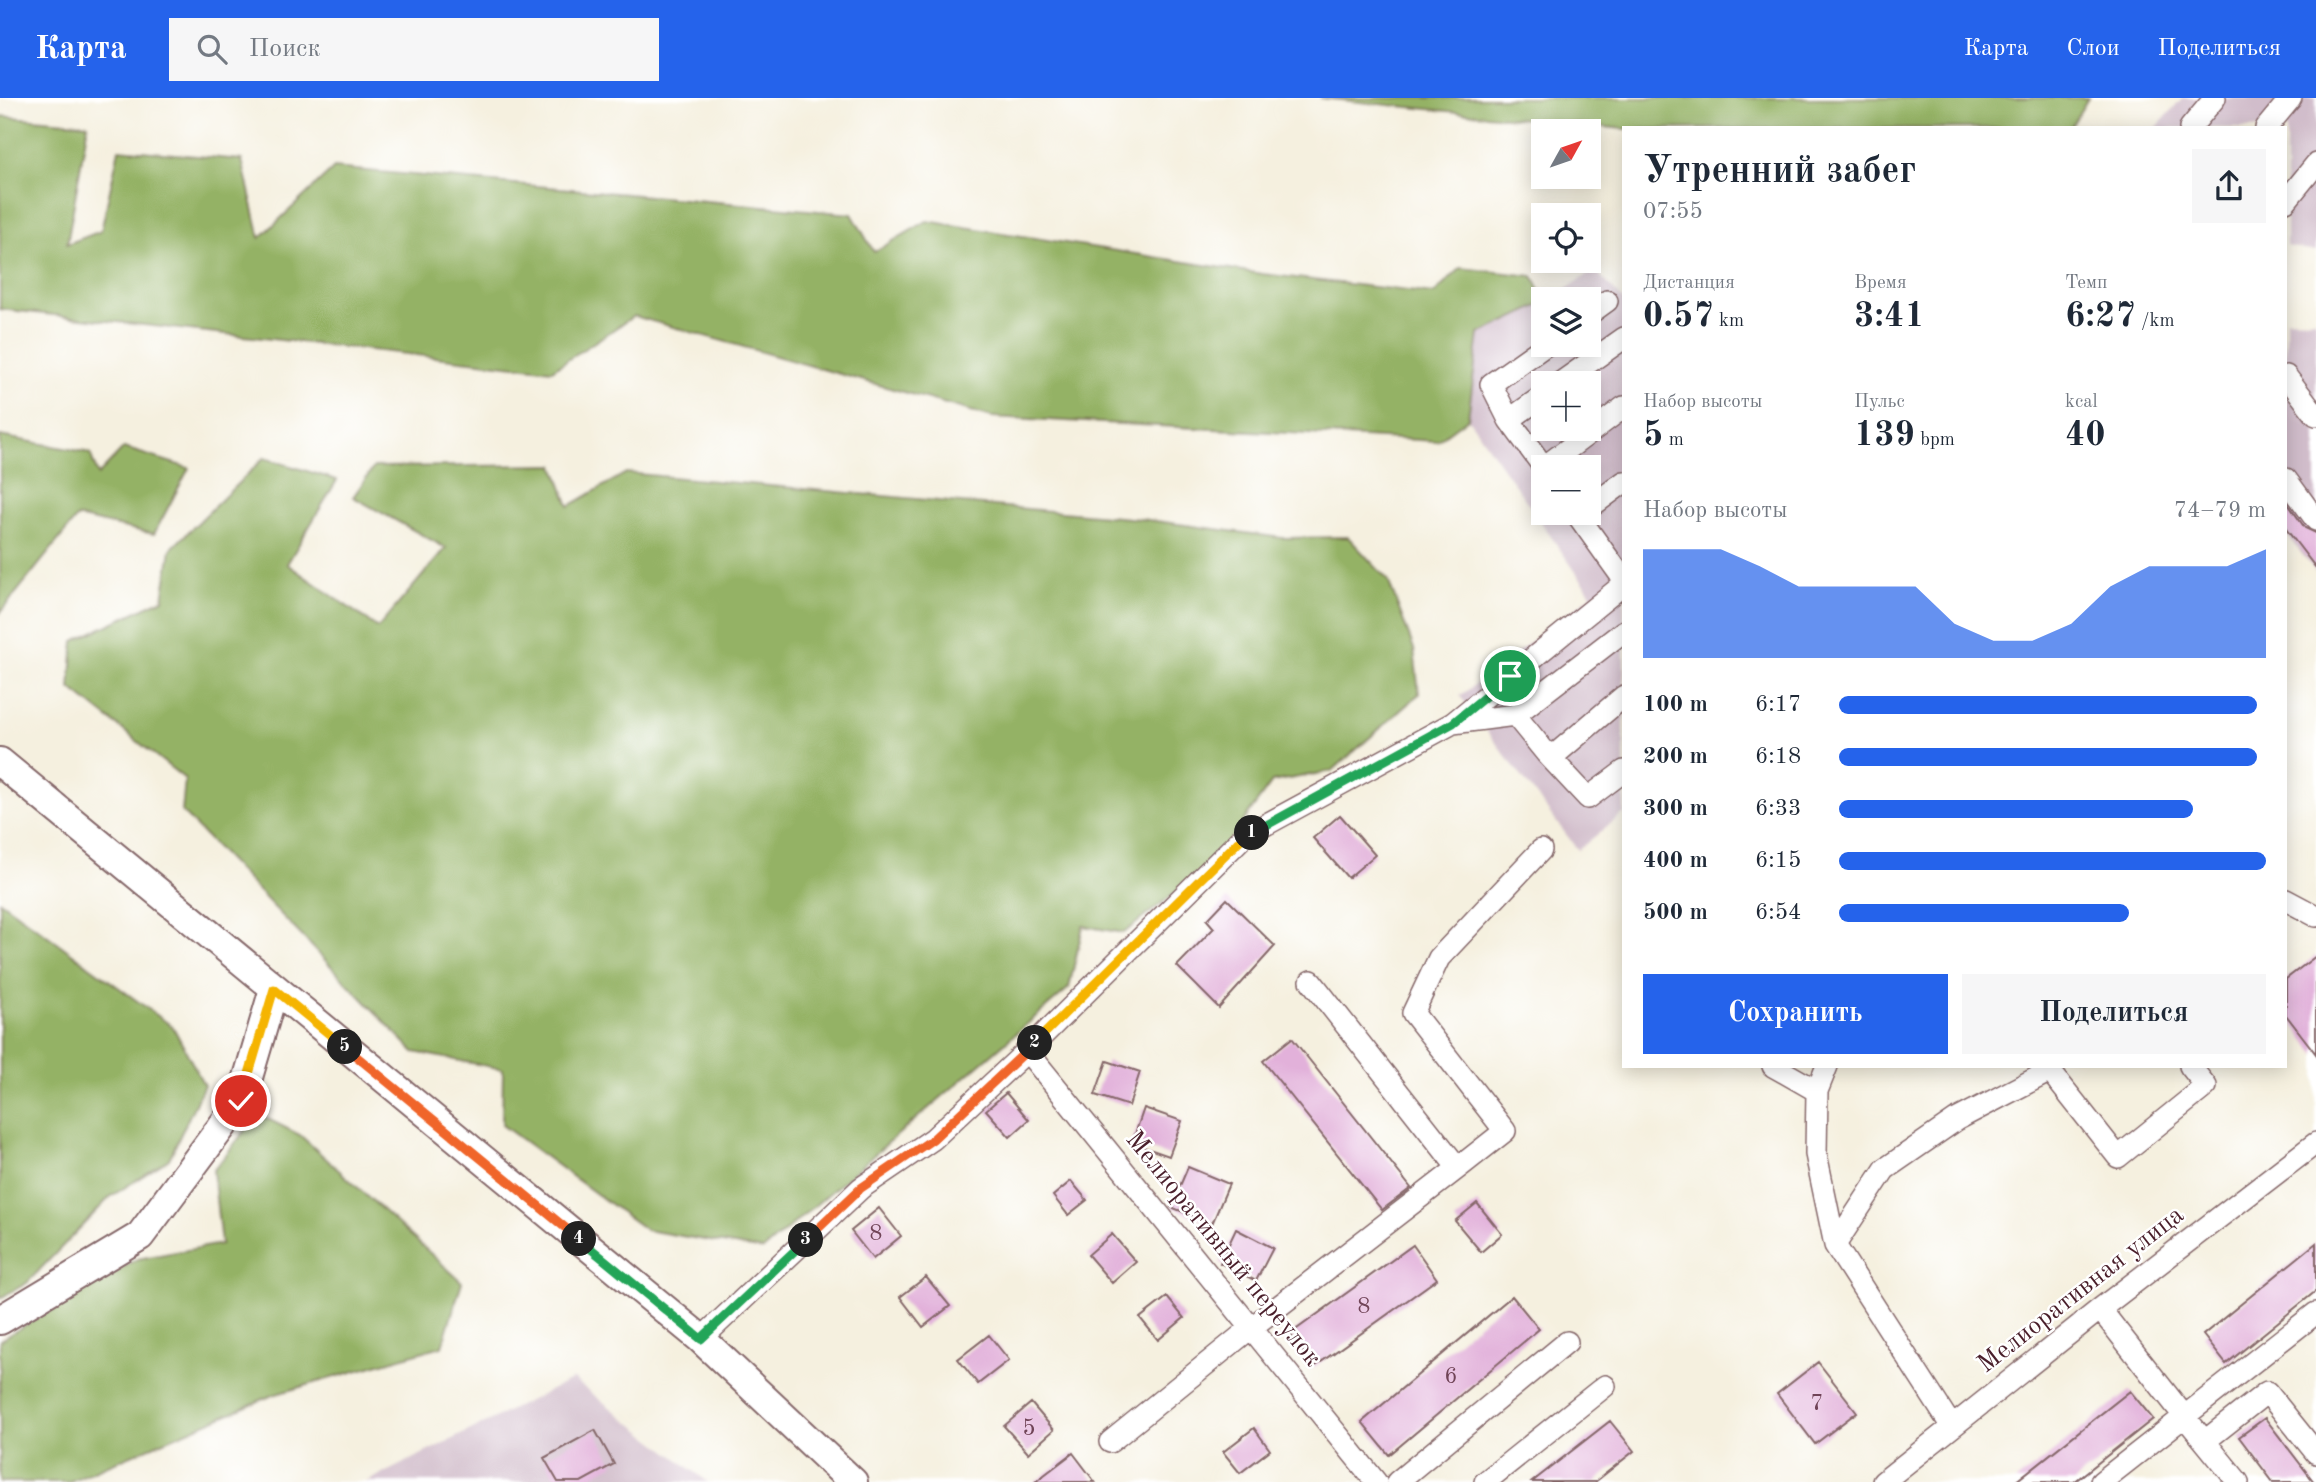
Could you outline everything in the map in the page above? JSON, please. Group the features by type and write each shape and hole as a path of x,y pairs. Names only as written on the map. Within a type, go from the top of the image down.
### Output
{"main road":[{"path":"0,762 701,1339 853,1482"},
{"path":"0,1320 140,1236 241,1101 274,989"}],"street":[{"path":"2192,126 2215,98"},
{"path":"2268,126 2291,98"},
{"path":"2287,200 2316,164"},
{"path":"1601,305 1607,301"},
{"path":"1577,371 1622,339"},
{"path":"1531,356 1491,384 1509,419 1534,455"},
{"path":"2287,377 2316,415"},
{"path":"1509,419 1531,404"},
{"path":"1559,455 1622,408"},
{"path":"2287,480 2316,520"},
{"path":"1601,498 1622,483"},
{"path":"1590,525 1622,579"},
{"path":"701,1339 861,1188 933,1139 1027,1051 1243,837 1453,723 1622,584"},
{"path":"1453,723 1516,715 1622,633"},
{"path":"1546,754 1557,753 1622,697"},
{"path":"1516,715 1546,754 1588,798 1622,772"},
{"path":"1110,1443 1252,1327 1505,1131 1413,1013 1439,958 1541,850"},
{"path":"2287,901 2316,916"},
{"path":"1311,981 1458,1168"},
{"name":"Мелиоративный переулок","path":"1027,1051 1376,1482"},
{"path":"1777,1068 1817,1091"},
{"path":"1826,1068 1817,1091 1816,1154 1835,1245 1952,1427"},
{"path":"1835,1245 1885,1169 1956,1120 2050,1071 2118,1157 2206,1086 2192,1068"},
{"name":"Мелиоративная улица","path":"1890,1480 2100,1309 2316,1143"},
{"path":"2100,1309 2204,1441 2231,1480"},
{"path":"2101,1482 2316,1313"},
{"path":"1398,1482 1567,1342"},
{"path":"1485,1482 1605,1386"},
{"path":"2204,1441 2267,1392 2316,1452"}],"shaded area":[{"path":"2183,98 2316,98 2316,251 2287,246 2287,126 2158,126"},
{"path":"1590,273 1598,273 1622,299 1622,815 1578,850 1460,696 1592,595 1543,525 1601,525 1601,455 1531,455 1531,508 1468,418 1479,334 1531,310 1531,357 1601,357 1601,287 1569,287"},
{"path":"2287,319 2316,320 2316,572 2287,535"},
{"path":"573,1379 708,1482 366,1482"}],"green space":[{"path":"1320,98 2088,98 2071,126 1622,126 1622,129 1601,127 1601,119 1531,120"},
{"path":"0,116 88,124 67,244 101,231 119,149 242,160 260,238 334,168 852,214 874,252 927,221 1262,274 1434,294 1461,268 1533,276 1538,287 1531,287 1531,310 1479,334 1468,418 1437,441 992,417 634,316 552,370 0,309"},
{"path":"0,436 90,453 98,475 124,448 189,468 154,534 77,517 0,613"},
{"path":"264,458 337,480 287,564 378,628 446,548 353,497 374,467 554,465 569,506 626,473 1141,519 1282,538 1348,537 1388,580 1414,649 1419,694 1332,771 1272,782 1213,863 1124,933 1083,926 1069,988 763,1250 646,1230 502,1125 503,1069 414,1052 182,812 185,779 70,688 74,641 163,599 171,549"},
{"path":"0,901 173,1027 204,1085 169,1159 110,1197 27,1283 0,1298"},
{"path":"258,1114 300,1135 462,1282 442,1346 273,1395 68,1482 0,1482 0,1340 137,1259 221,1244 213,1171"}],"building":[{"path":"2287,502 2305,528 2316,533 2316,568 2287,530"},
{"path":"1340,815 1375,855 1348,878 1313,838"},
{"path":"1227,899 1275,946 1219,1008 1177,966 1214,928 1207,920"},
{"path":"2316,956 2316,1054 2287,1016 2287,978"},
{"path":"1292,1038 1411,1188 1382,1210 1263,1061"},
{"path":"1107,1061 1140,1072 1129,1106 1095,1095"},
{"path":"1006,1093 1029,1120 1010,1137 986,1110"},
{"path":"1144,1108 1182,1121 1169,1156 1132,1143"},
{"path":"1188,1167 1229,1184 1212,1224 1171,1207"},
{"path":"1071,1181 1087,1200 1068,1215 1053,1196"},
{"path":"1477,1203 1502,1234 1481,1252 1455,1221"},
{"path":"879,1208 901,1236 873,1259 851,1231"},
{"path":"1236,1229 1273,1248 1256,1281 1220,1263"},
{"path":"1112,1234 1136,1262 1112,1283 1088,1255"},
{"path":"2316,1243 2316,1291 2226,1364 2203,1335"},
{"path":"1413,1245 1437,1279 1314,1367 1290,1334"},
{"path":"926,1277 950,1306 923,1327 900,1297"},
{"path":"1512,1296 1539,1329 1389,1455 1362,1422"},
{"path":"1167,1297 1184,1318 1158,1340 1140,1318"},
{"path":"989,1335 1009,1360 978,1384 958,1359"},
{"path":"1818,1362 1857,1412 1815,1444 1777,1394"},
{"path":"2130,1391 2153,1419 2074,1482 2015,1482"},
{"path":"1031,1403 1054,1430 1028,1453 1004,1426"},
{"path":"2265,1418 2314,1482 2273,1482 2239,1437"},
{"path":"1610,1421 1634,1451 1595,1482 1532,1482"},
{"path":"1254,1428 1270,1450 1240,1473 1223,1452"},
{"path":"595,1430 614,1464 581,1482 558,1482 544,1458"},
{"path":"1073,1453 1095,1482 1035,1482"}],"route":[{"path":"241,1101 274,989 701,1339 861,1188 933,1139 1027,1051 1243,837 1453,723 1510,676"}]}
